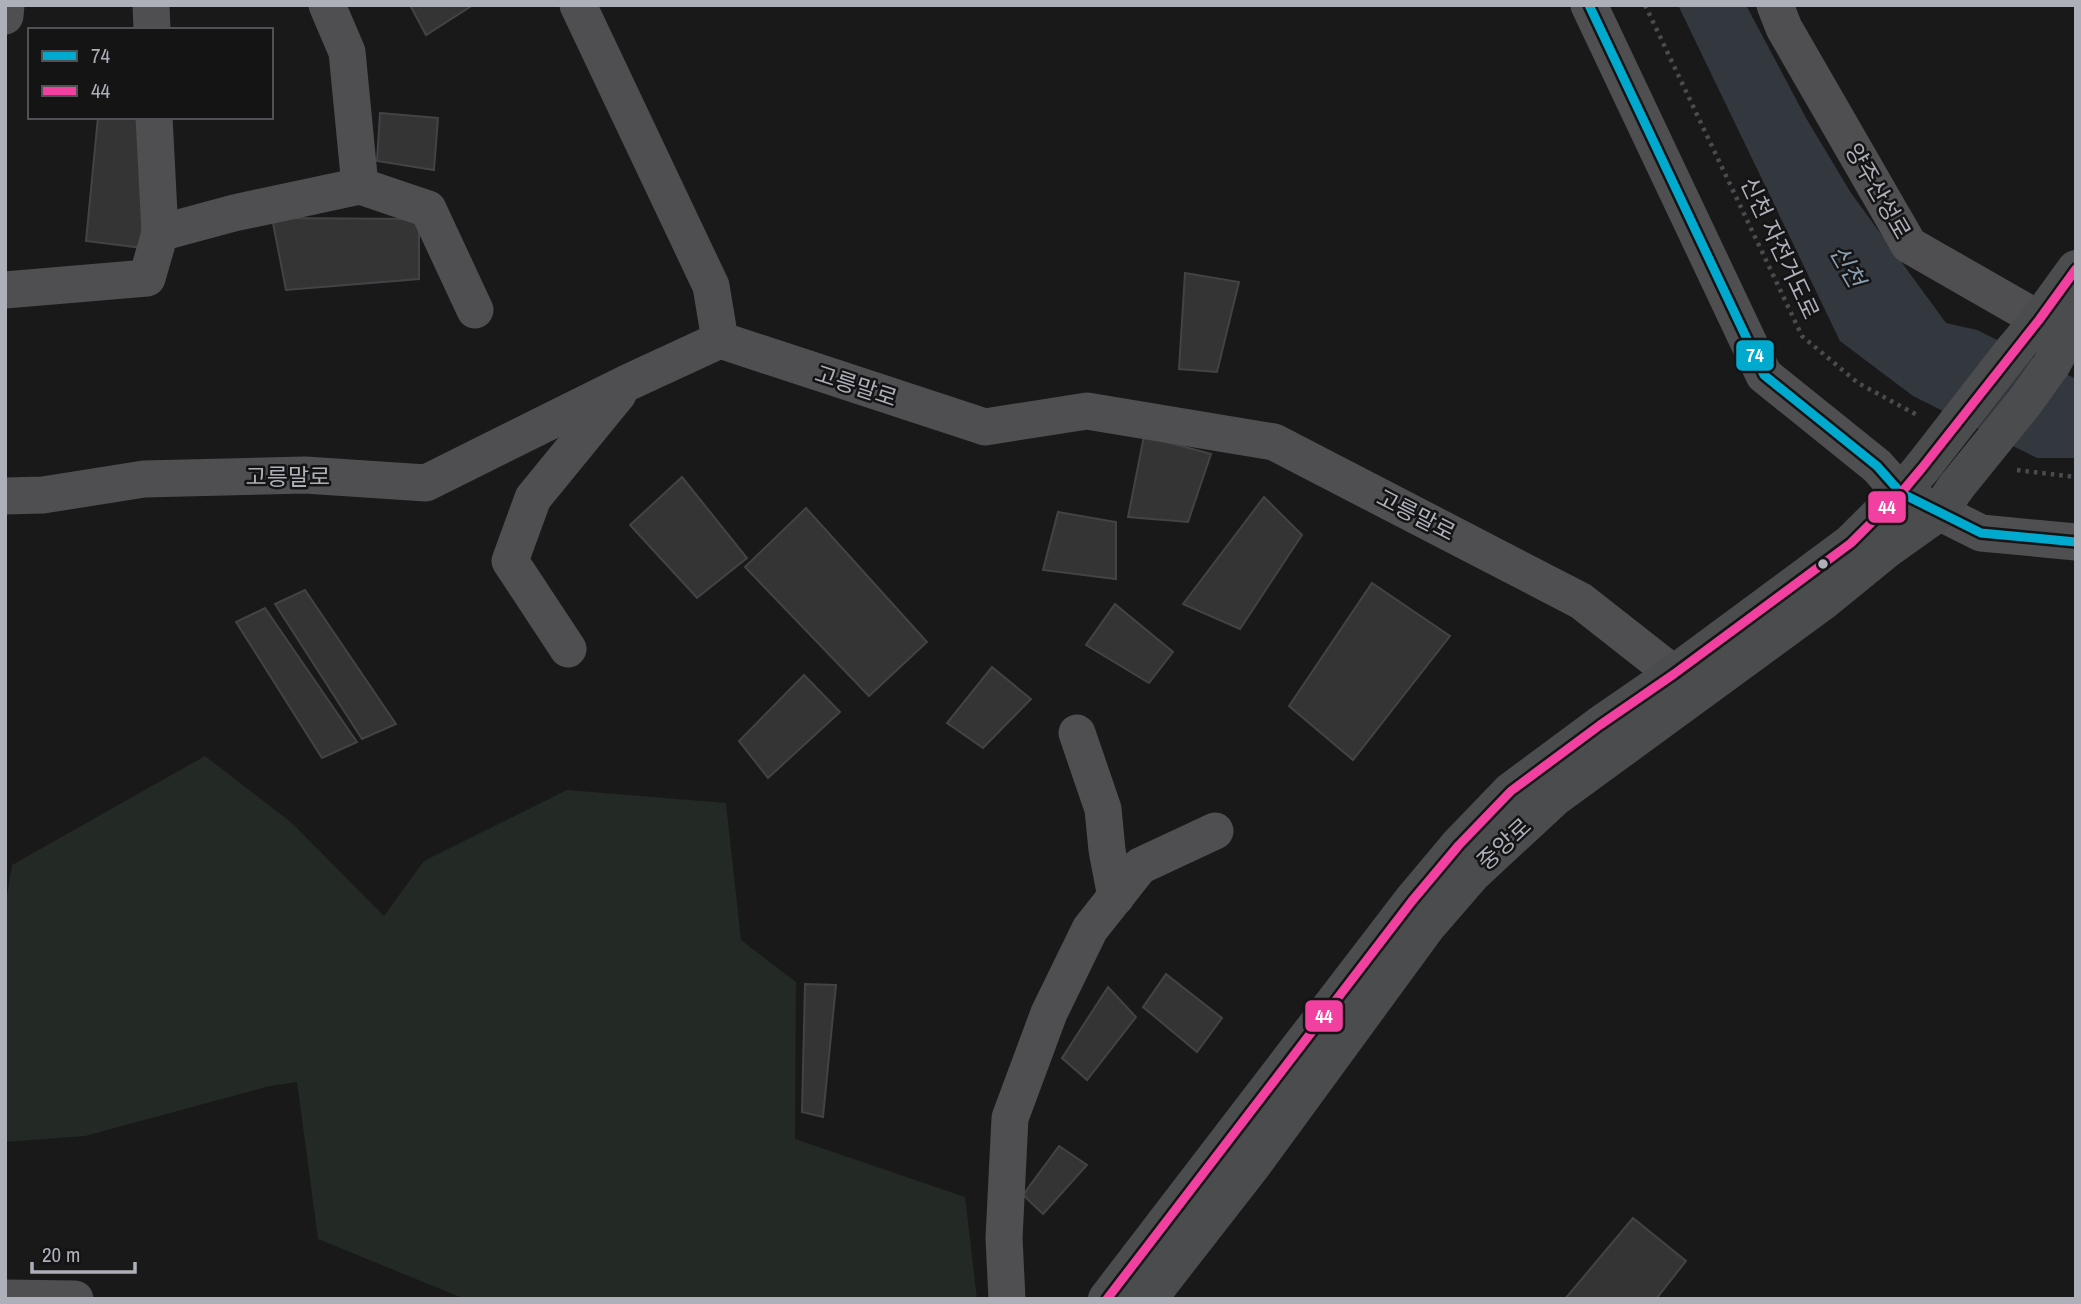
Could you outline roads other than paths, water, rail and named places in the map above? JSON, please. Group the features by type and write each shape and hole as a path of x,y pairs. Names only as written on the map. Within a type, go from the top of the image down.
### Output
{"main road":[{"path":"2062,336 2076,269"},
{"name":"중앙로","path":"1107,1299 1412,901 1459,845 1511,791 1851,543 1912,481 2013,351 2062,336"},
{"name":"중앙로","path":"1148,1299 1253,1164 1427,926 1472,874 1554,798 1822,602 1947,499 2062,336"}],"street":[{"path":"5,16 6,5"},
{"path":"152,5 152,28"},
{"path":"327,5 347,52 360,186"},
{"path":"578,5 711,286 720,340"},
{"path":"1589,5 1764,376 1877,466 1947,499 1981,533 2076,542"},
{"name":"양주산성로","path":"1775,5 1784,28 1909,245 2062,336"},
{"path":"5,290 147,278 160,233 154,119"},
{"path":"160,233 234,213 360,186 428,209 475,310"},
{"name":"고릉말로","path":"5,496 44,495 144,479 305,475 426,483 720,340 985,427 1087,411 1274,442 1581,601 1674,674"},
{"path":"568,649 510,561 533,498 628,383"},
{"path":"1077,733 1103,809 1116,897"},
{"path":"1007,1299 1004,1238 1010,1118 1049,1013 1090,929 1140,866 1215,831"},
{"path":"5,1298 75,1299"}],"water":[{"name":"신천","path":"1678,5 1746,5 1806,118 1851,193 1946,323 1977,330 2076,379 2076,458 2037,458 1913,396 1840,341"}]}
